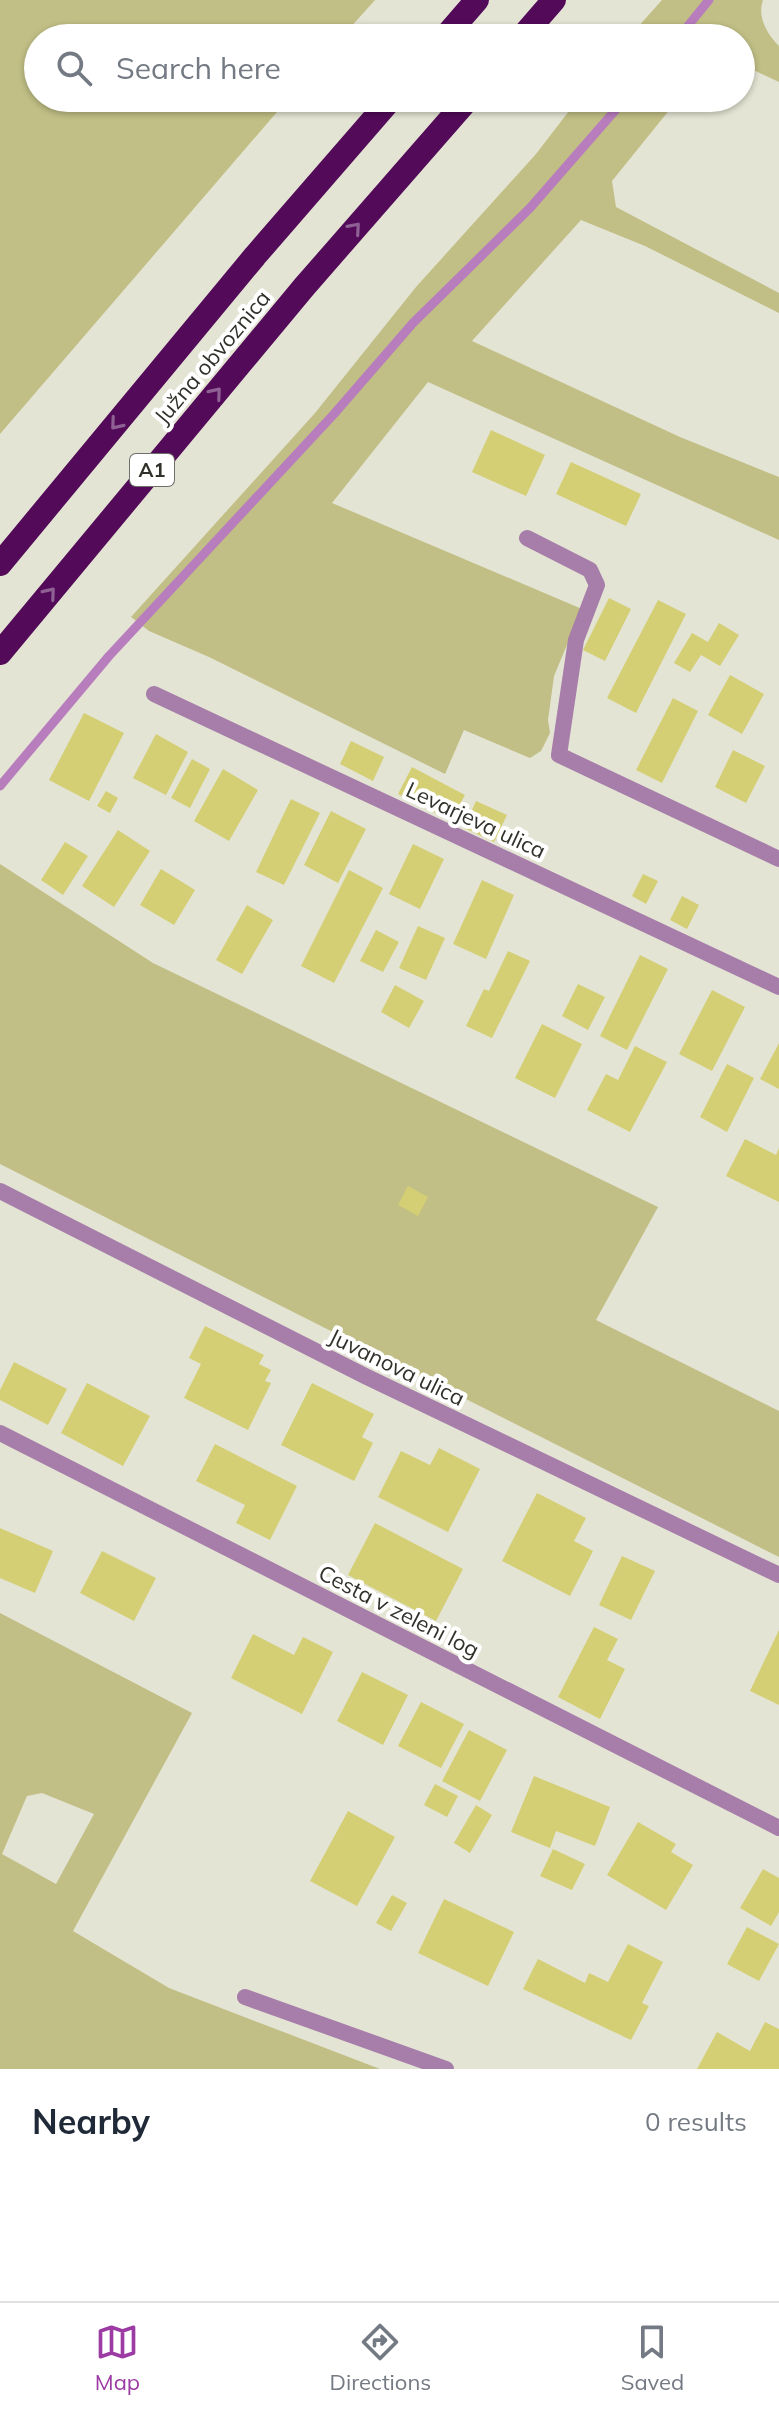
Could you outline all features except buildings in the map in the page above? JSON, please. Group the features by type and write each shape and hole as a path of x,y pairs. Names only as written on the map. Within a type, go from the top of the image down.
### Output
{"highway":[{"path":"456,24 477,0"},
{"path":"533,24 554,0"},
{"name":"Južna obvoznica","path":"0,564 380,112"},
{"name":"Južna obvoznica","path":"0,653 304,287 457,112"}],"street":[{"path":"527,538 590,570 597,585 576,640 559,755 779,859"},
{"name":"Levarjeva ulica","path":"154,694 779,987"},
{"name":"Juvanova ulica","path":"0,1191 365,1376 779,1575"},
{"name":"Cesta v zeleni log","path":"0,1433 779,1828"},
{"path":"245,1997 446,2069"}],"shaded area":[{"path":"0,0 375,0 354,24 24,24 24,112 277,112 0,434"},
{"path":"662,0 763,0 761,13 764,25 779,46 779,82 755,71 755,24 641,24"},
{"path":"568,112 668,112 612,181 616,207 779,293 779,313 645,246 581,220 472,341 680,437 779,477 779,540 428,382 332,503 582,609 554,676 548,720 550,733 541,751 530,758 464,730 445,774 209,657 149,631 131,617 315,413 416,287 536,154"},
{"path":"0,864 153,963 658,1207 596,1320 779,1411 779,1557 0,1164"},
{"path":"0,1613 192,1713 73,1931 169,1988 380,2069 0,2069","holes":["42,1793 94,1814 56,1884 2,1854 27,1796"]}],"waterway":[{"path":"689,24 709,0"},
{"path":"0,786 109,656 334,414 413,323 530,208 614,112"}]}
